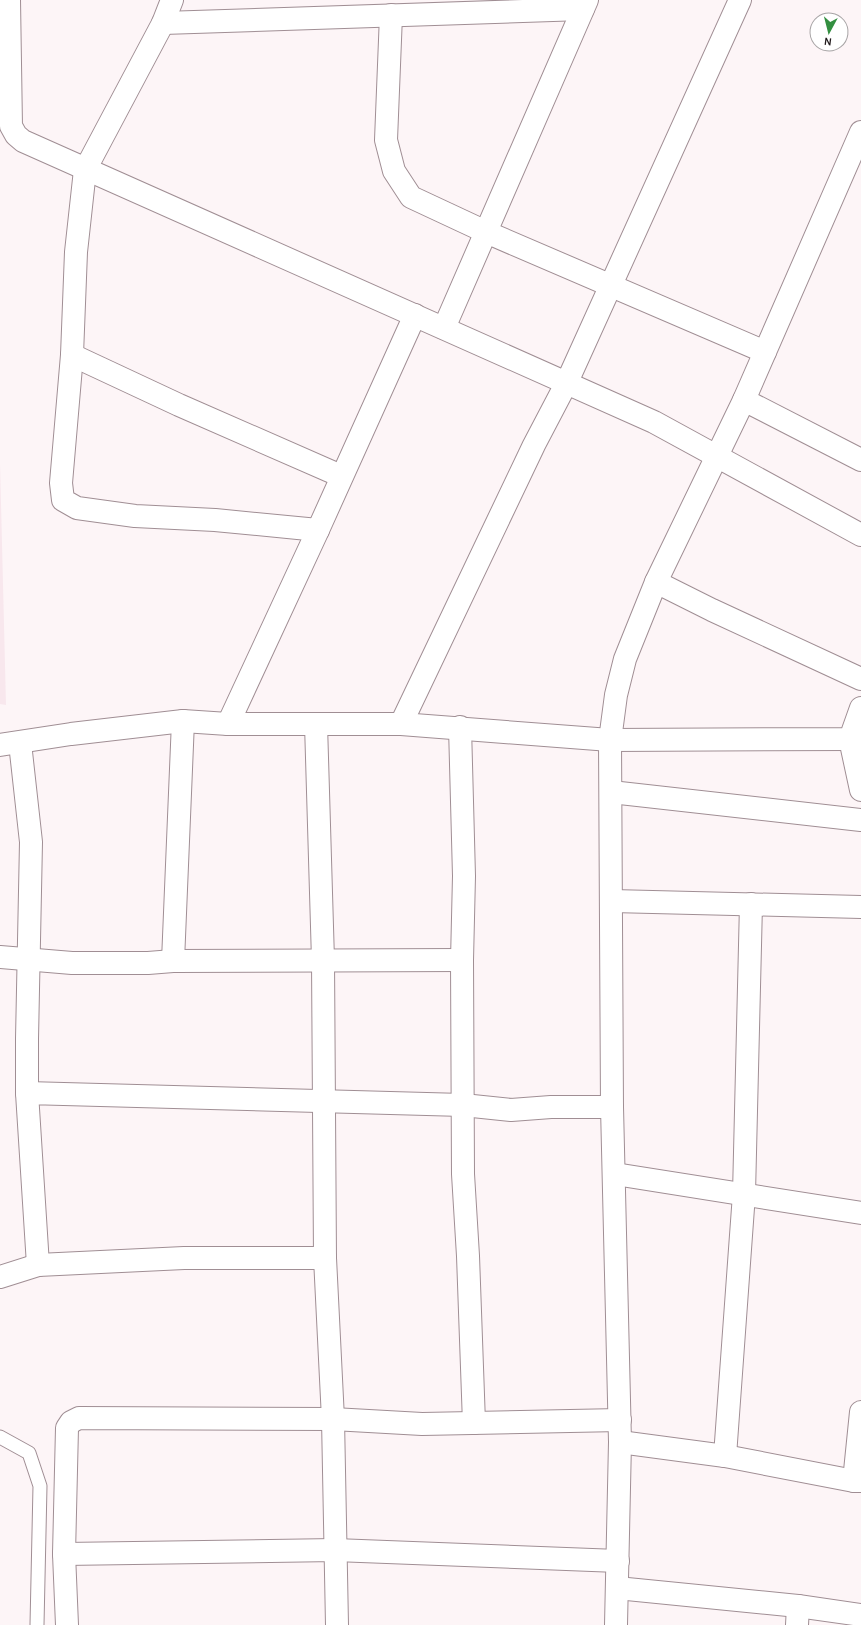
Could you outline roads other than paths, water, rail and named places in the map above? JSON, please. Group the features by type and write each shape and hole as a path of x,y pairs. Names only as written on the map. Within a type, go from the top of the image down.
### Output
{"street":[{"path":"9,0 11,126 22,142 567,382 654,422 718,455 861,535"},
{"path":"172,0 162,23 85,170 76,252 72,355 61,483 63,500 77,508 135,516 216,520 318,530"},
{"path":"401,724 534,445 567,382 740,0"},
{"path":"162,23 391,15 585,4 444,328"},
{"path":"391,15 386,140 394,171 411,197 486,232 764,352"},
{"path":"616,1625 620,1420 615,1174 612,1107 610,740 616,695 625,658 656,582 744,400 861,132"},
{"path":"228,724 415,315"},
{"path":"72,355 179,405 341,476"},
{"path":"744,400 861,458"},
{"path":"656,582 712,610 861,679"},
{"path":"861,708 850,739 861,790"},
{"path":"173,961 183,721"},
{"path":"38,1265 27,1093 31,842 10,744 71,734 183,721 228,724 401,724 460,727 610,740 850,739"},
{"path":"316,724 324,960 325,1258 333,1419 337,1625"},
{"path":"460,727 464,876 462,960 463,1174 468,1256 474,1423"},
{"path":"611,792 861,820"},
{"path":"612,901 861,907"},
{"path":"725,1456 744,1194 751,904"},
{"path":"0,957 28,958 72,963 148,964 173,961 462,960"},
{"path":"27,1093 463,1105 511,1110 551,1107 612,1107"},
{"path":"615,1174 861,1213"},
{"path":"0,1277 38,1265 184,1258 325,1258"},
{"path":"620,1442 725,1456 858,1481 861,1412"},
{"path":"67,1625 64,1554 67,1428 71,1422 79,1418 333,1419 422,1424 620,1420"},
{"path":"64,1554 335,1550 618,1561"},
{"path":"617,1588 797,1616 861,1615"}],"lane":[{"path":"0,1437 29,1453 40,1486 37,1625"}]}
